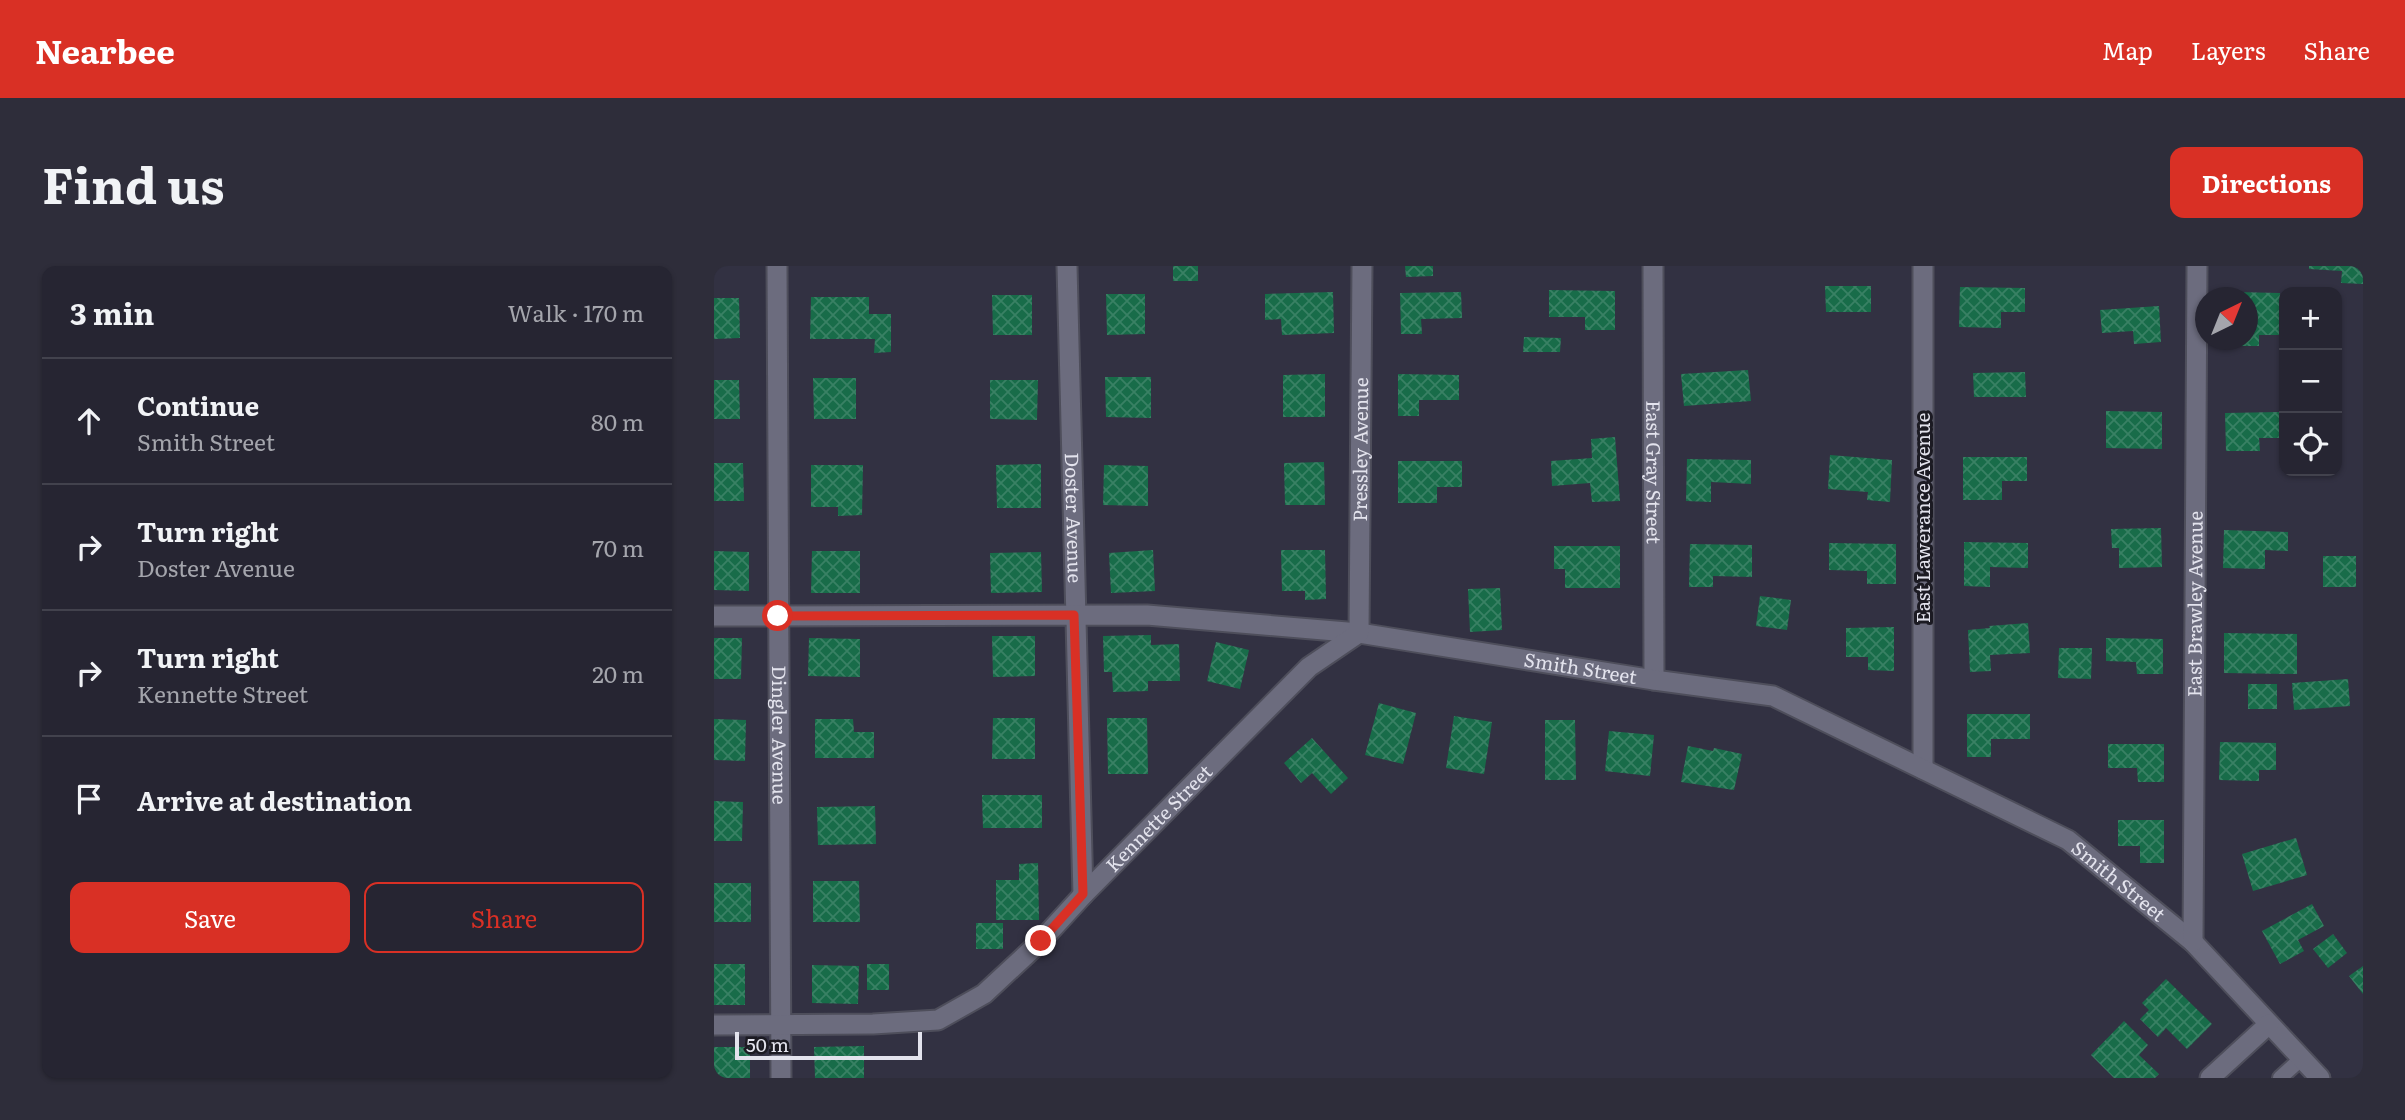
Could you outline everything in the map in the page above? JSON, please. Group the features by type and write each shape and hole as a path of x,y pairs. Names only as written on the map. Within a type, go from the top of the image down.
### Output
{"street":[{"name":"Dingler Avenue","path":"776,266 780,1078"},
{"name":"Doster Avenue","path":"1067,266 1083,894"},
{"name":"Pressley Avenue","path":"1359,633 1362,266"},
{"name":"East Gray Street","path":"1653,266 1654,680"},
{"name":"East Lawerance Avenue","path":"1923,266 1923,769"},
{"name":"East Brawley Avenue","path":"2193,942 2197,266"},
{"name":"Smith Street","path":"714,617 1146,615 1359,633 1773,696 2068,840 2193,942 2320,1078"},
{"name":"Kennette Street","path":"714,1025 873,1024 938,1020 984,993 1041,941 1083,894 1308,667 1359,633"},
{"path":"2210,1078 2269,1024"}],"lane":[{"path":"2280,1078 2302,1058"}],"building":[{"path":"1173,266 1198,266 1198,281 1173,281"},
{"path":"1405,266 1433,266 1433,276 1406,277"},
{"path":"2309,266 2363,266 2363,284 2341,283 2342,271 2309,269"},
{"path":"1825,286 1871,286 1871,312 1826,312"},
{"path":"1960,287 2025,288 2025,312 2001,312 2001,328 1959,327"},
{"path":"1549,290 1615,291 1615,330 1585,330 1585,317 1549,317"},
{"path":"1333,292 1334,333 1282,335 1281,319 1265,320 1265,294"},
{"path":"1461,292 1462,318 1421,319 1422,334 1401,334 1400,293"},
{"path":"2258,293 2279,293 2279,335 2259,335 2259,346"},
{"path":"1106,294 1145,294 1145,334 1107,335"},
{"path":"992,295 1032,295 1032,335 993,335"},
{"path":"811,297 869,297 869,314 891,314 891,352 874,353 875,339 810,339"},
{"path":"714,298 739,298 740,338 714,339"},
{"path":"2159,306 2161,342 2134,344 2133,331 2102,333 2100,310"},
{"path":"1524,337 1561,338 1560,352 1523,352"},
{"path":"1748,370 1751,401 1684,406 1681,374"},
{"path":"2025,372 2026,397 1974,397 1973,373"},
{"path":"1325,374 1325,417 1283,417 1283,375"},
{"path":"1398,374 1459,375 1459,400 1419,400 1419,416 1398,416"},
{"path":"1105,377 1151,377 1151,418 1106,417"},
{"path":"813,378 856,378 856,419 814,419"},
{"path":"714,380 739,380 740,419 714,419"},
{"path":"990,380 1038,380 1037,420 990,419"},
{"path":"2106,411 2162,412 2162,449 2106,448"},
{"path":"2279,412 2279,438 2259,438 2260,451 2226,451 2225,413"},
{"path":"1615,437 1620,501 1592,502 1590,483 1552,486 1551,461 1592,458 1591,439"},
{"path":"1830,455 1892,460 1890,502 1867,500 1868,492 1828,489"},
{"path":"1963,457 2027,457 2027,481 2002,481 2002,500 1963,500"},
{"path":"1687,459 1751,460 1751,484 1711,482 1711,502 1686,501"},
{"path":"1398,461 1462,461 1462,487 1437,487 1437,503 1398,503"},
{"path":"1324,462 1325,505 1285,505 1284,463"},
{"path":"714,463 743,463 744,501 714,501"},
{"path":"1041,464 1041,508 997,508 996,465"},
{"path":"811,465 863,465 862,515 838,516 838,507 811,507"},
{"path":"1104,465 1148,466 1148,506 1103,505"},
{"path":"2161,528 2162,567 2119,568 2119,548 2112,548 2111,529"},
{"path":"2224,530 2288,532 2288,551 2265,550 2265,569 2223,568"},
{"path":"1964,542 2028,543 2028,568 1990,567 1990,587 1964,586"},
{"path":"1829,543 1896,544 1896,584 1867,584 1867,571 1829,570"},
{"path":"1690,544 1752,545 1752,577 1713,576 1713,587 1689,587"},
{"path":"1554,546 1620,546 1620,588 1565,588 1565,569 1554,569"},
{"path":"1153,550 1155,591 1111,593 1109,553"},
{"path":"1281,550 1325,550 1326,599 1305,600 1305,591 1282,591"},
{"path":"714,551 749,552 749,591 714,590"},
{"path":"812,551 860,551 860,593 811,593"},
{"path":"1041,552 1042,592 991,593 990,553"},
{"path":"2323,556 2356,556 2356,587 2323,587"},
{"path":"1500,588 1502,630 1470,632 1468,589"},
{"path":"1760,596 1791,600 1787,630 1756,626"},
{"path":"2028,623 2030,653 1990,655 1991,671 1970,672 1968,630"},
{"path":"1894,627 1894,671 1868,670 1868,657 1846,657 1846,628"},
{"path":"2224,633 2297,634 2297,674 2224,673"},
{"path":"1151,635 1151,645 1179,644 1180,681 1148,681 1148,691 1113,692 1112,672 1104,672 1103,636"},
{"path":"992,636 1035,636 1035,676 993,677"},
{"path":"714,638 742,638 741,679 714,679"},
{"path":"809,638 860,639 860,677 808,676"},
{"path":"2106,638 2163,639 2163,674 2137,674 2136,662 2106,661"},
{"path":"1216,642 1249,650 1240,689 1207,681"},
{"path":"2059,648 2092,648 2091,679 2058,678"},
{"path":"2348,679 2350,706 2294,710 2292,683"},
{"path":"2248,684 2277,684 2277,709 2248,709"},
{"path":"1379,703 1416,713 1403,764 1365,755"},
{"path":"1967,714 2030,714 2030,739 1991,739 1991,757 1967,757"},
{"path":"1454,716 1492,722 1484,774 1446,768"},
{"path":"993,718 1035,718 1035,759 992,759"},
{"path":"1107,718 1147,718 1148,774 1108,774"},
{"path":"714,719 746,720 745,761 714,760"},
{"path":"815,719 853,719 854,732 874,732 874,758 815,758"},
{"path":"1545,720 1575,720 1576,780 1545,780"},
{"path":"1609,731 1654,735 1650,776 1605,771"},
{"path":"1312,738 1348,778 1331,794 1312,773 1301,783 1284,763"},
{"path":"2220,742 2276,743 2276,770 2259,770 2259,781 2219,780"},
{"path":"2108,744 2164,744 2164,782 2138,782 2137,768 2108,768"},
{"path":"1688,746 1742,754 1734,790 1681,782"},
{"path":"982,795 1042,795 1042,828 983,828"},
{"path":"714,801 743,802 742,841 714,841"},
{"path":"875,806 876,844 818,845 817,807"},
{"path":"2118,820 2164,820 2164,863 2140,863 2140,846 2118,846"},
{"path":"2296,838 2307,875 2253,891 2242,854"},
{"path":"1038,863 1039,920 996,920 996,880 1019,880 1019,864"},
{"path":"813,881 859,881 860,922 813,922"},
{"path":"714,883 751,883 751,922 714,922"},
{"path":"2312,904 2324,926 2298,940 2304,951 2280,964 2262,931"},
{"path":"976,923 1003,923 1003,949 976,949"},
{"path":"2333,934 2347,953 2328,968 2313,949"},
{"path":"714,964 745,964 745,1005 714,1005"},
{"path":"867,964 889,964 889,990 867,990"},
{"path":"812,965 859,966 858,1004 812,1003"},
{"path":"2363,966 2363,994 2349,976"},
{"path":"2166,979 2212,1024 2187,1049 2166,1028 2158,1037 2140,1019 2149,1010 2142,1003"},
{"path":"2124,1021 2148,1045 2139,1055 2159,1074 2155,1078 2114,1078 2091,1055"},
{"path":"864,1046 864,1078 815,1078 814,1047"},
{"path":"714,1047 750,1047 750,1078 714,1078"}],"route":[{"path":"778,616 1074,615 1083,894 1041,941"}]}
